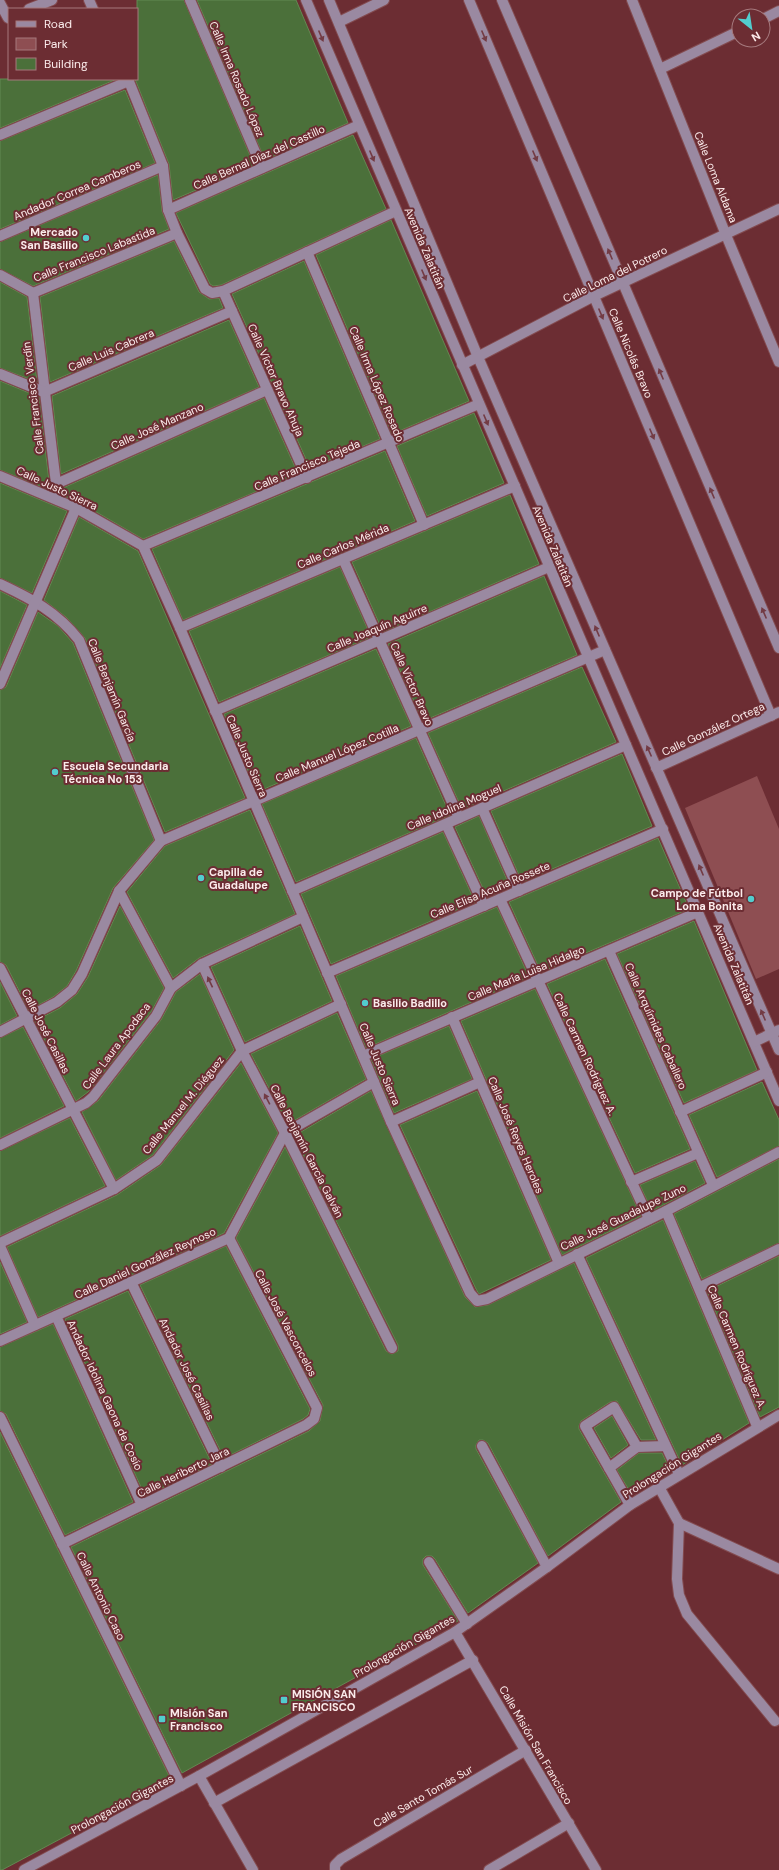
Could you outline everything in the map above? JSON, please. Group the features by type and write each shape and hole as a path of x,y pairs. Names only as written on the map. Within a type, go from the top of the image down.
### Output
{"street":[{"path":"32,8 52,0"},
{"name":"Calle Irma Rosado López","path":"190,0 262,168"},
{"name":"Avenida Zalatitán","path":"306,0 779,1101"},
{"name":"Avenida Zalatitán","path":"329,0 478,357 656,768 775,1032 779,1050"},
{"path":"339,22 384,0"},
{"name":"Calle Nicolás Bravo","path":"469,0 594,296 775,714"},
{"name":"Calle Nicolás Bravo","path":"502,0 779,648"},
{"name":"Calle Loma Aldama","path":"632,0 726,235 775,341 779,362"},
{"path":"0,3 6,18"},
{"path":"660,69 731,35"},
{"path":"0,135 128,80 164,166 168,210 177,233 204,289 212,293 223,291 396,211"},
{"name":"Calle Bernal Díaz del Castillo","path":"168,210 359,125"},
{"name":"Andador Correa Camberos","path":"0,236 164,166"},
{"name":"Calle Loma del Potrero","path":"462,365 594,296 779,209"},
{"name":"Calle Francisco Labastida","path":"0,275 33,292 177,233"},
{"name":"Calle Irma López Rosado","path":"307,252 424,525"},
{"name":"Calle Víctor Bravo Ahuja","path":"223,291 306,478"},
{"name":"Calle Francisco Verdín","path":"33,292 58,500"},
{"name":"Calle Luis Cabrera","path":"44,392 232,311"},
{"path":"0,374 44,392"},
{"name":"Calle José Manzano","path":"56,484 267,390"},
{"name":"Calle Francisco Tejeda","path":"143,546 479,404"},
{"name":"Calle Justo Sierra","path":"0,476 76,508 143,546 180,628 391,1122 470,1293 477,1301"},
{"name":"Calle Carlos Mérida","path":"180,628 515,486"},
{"path":"0,684 76,508"},
{"name":"Calle Víctor Bravo","path":"343,559 459,818"},
{"name":"Calle Joaquín Aguirre","path":"214,710 549,567"},
{"name":"Calle Benjamín García","path":"0,584 36,601 69,628 79,640 161,841"},
{"name":"Calle Manuel López Cotilla","path":"0,1032 57,1002 72,990 82,974 119,891 161,841 420,731 605,650"},
{"name":"Calle González Ortega","path":"656,768 775,714"},
{"name":"Calle Idolina Moguel","path":"292,891 626,745"},
{"path":"482,808 519,891"},
{"path":"446,824 484,906"},
{"name":"Calle Elisa Acuña Rossete","path":"327,973 662,829"},
{"path":"119,891 171,988"},
{"name":"Calle Carmen Rodríguez A.","path":"500,899 649,1219"},
{"name":"Calle María Luisa Hidalgo","path":"363,1056 698,912"},
{"name":"Calle Laura Apodaca","path":"0,1145 73,1110 93,1097 156,1016 171,988 202,964 303,917"},
{"name":"Calle Arquímides Caballero","path":"609,950 712,1185"},
{"name":"Calle Benjamín García Galván","path":"202,964 242,1052 285,1133 392,1348"},
{"name":"Calle José Casillas","path":"0,968 114,1189"},
{"name":"Calle Manuel M. Diéguez","path":"0,1245 114,1189 156,1160 242,1052 341,1004"},
{"name":"Calle José Reyes Heroles","path":"452,1018 559,1263"},
{"path":"754,1042 775,1032"},
{"path":"680,1112 767,1072"},
{"path":"285,1133 374,1082"},
{"name":"Calle Justo Sierra","path":"391,1122 480,1082"},
{"name":"Calle Daniel González Reynoso","path":"0,1341 229,1238 285,1133"},
{"name":"Calle José Guadalupe Zuno","path":"477,1301 487,1300 666,1211 712,1185 779,1152"},
{"path":"631,1182 698,1153"},
{"name":"Calle Carmen Rodríguez A.","path":"666,1211 700,1287 757,1426"},
{"name":"Calle José Vasconcelos","path":"229,1238 317,1408 314,1419"},
{"path":"0,1245 35,1325"},
{"path":"700,1287 779,1249"},
{"path":"577,1254 678,1474"},
{"name":"Andador José Casillas","path":"131,1282 221,1467"},
{"name":"Andador Idolina Gaona de Cosío","path":"56,1316 142,1505"},
{"path":"630,1505 585,1426 614,1407 636,1447"},
{"name":"Prolongación Gigantes","path":"24,1870 181,1786 455,1632 547,1567 630,1505 757,1426 779,1415"},
{"name":"Calle Antonio Caso","path":"0,1417 181,1786"},
{"name":"Calle Heriberto Jara","path":"62,1544 306,1425 314,1419"},
{"path":"482,1446 547,1567"},
{"path":"609,1468 636,1447 665,1446"},
{"path":"659,1486 678,1523 677,1579 679,1595 687,1614 775,1721"},
{"path":"678,1523 779,1569"},
{"path":"429,1562 467,1624"},
{"name":"Calle Misión San Francisco","path":"455,1632 473,1660 596,1870"},
{"path":"214,1803 473,1660"},
{"name":"Calle Santo Tomás Sur","path":"335,1867 341,1859 526,1750"},
{"path":"199,1776 253,1870"},
{"path":"489,1870 569,1824"}],"green space":[{"name":"Campo de Fútbol Loma Bonita","path":"757,776 779,829 779,969 756,979 685,808"}],"building":[{"path":"137,0 184,0 254,165 173,200 169,164 135,80 138,80"},
{"path":"197,0 296,0 348,123 265,160"},
{"path":"0,79 115,80 0,128"},
{"path":"125,90 155,163 0,229 0,141"},
{"path":"353,135 386,209 221,285 213,286 210,284 176,213"},
{"path":"158,175 162,211 169,229 33,286 0,269 0,242"},
{"path":"391,220 469,401 392,434 316,255"},
{"path":"174,241 199,292 209,299 219,298 223,308 50,382 40,297"},
{"path":"304,261 380,439 310,468 232,294"},
{"path":"0,282 27,297 37,382 0,368"},
{"path":"229,320 259,387 61,474 52,396"},
{"path":"0,381 39,397 50,490 0,470"},
{"path":"264,398 298,474 143,539 79,502 64,496 63,488"},
{"path":"474,413 504,483 427,516 397,446"},
{"path":"385,451 415,521 183,620 152,549"},
{"path":"0,483 67,511 32,593 0,578"},
{"path":"510,495 539,564 383,632 352,562"},
{"path":"79,517 138,551 245,798 165,832 85,638 66,617 44,600"},
{"path":"340,567 371,637 219,702 189,631"},
{"path":"544,576 577,655 423,721 388,644"},
{"path":"0,591 27,605 0,668"},
{"name":"Escuela Secundaria Técnica No 153","path":"38,612 58,626 73,643 154,840 113,888 76,971 67,986 53,997 29,1010 6,965 0,962 0,690 6,687"},
{"path":"376,649 411,726 257,792 224,714"},
{"path":"582,667 616,742 462,809 428,733"},
{"path":"416,738 450,815 296,882 262,804"},
{"path":"622,754 652,826 522,882 491,811"},
{"name":"Capilla de Guadalupe","path":"250,810 295,914 199,958 173,978 127,892 165,846"},
{"path":"479,816 510,887 487,897 455,827"},
{"path":"443,832 475,902 331,964 301,894"},
{"path":"658,838 689,909 541,972 509,902"},
{"path":"120,906 164,988 151,1012 88,1092 76,1101 35,1021 60,1008 77,994 88,977"},
{"path":"497,907 529,977 366,1048 336,976"},
{"path":"694,921 757,1070 684,1103 617,954"},
{"path":"300,926 332,1001 245,1042 211,967"},
{"path":"605,959 690,1149 635,1173 547,984"},
{"path":"200,974 234,1050 153,1155 116,1180 82,1112 98,1101 161,1020 176,992"},
{"path":"0,982 17,1016 0,1025"},
{"path":"535,989 641,1216 562,1255 461,1021"},
{"path":"337,1013 366,1079 288,1124 251,1054"},
{"path":"449,1026 472,1079 394,1113 371,1059"},
{"path":"23,1027 64,1106 0,1138 0,1038"},
{"path":"241,1063 278,1133 224,1233 38,1317 7,1247 117,1195 161,1165"},
{"path":"762,1082 779,1120 779,1146 717,1177 689,1115"},
{"path":"371,1091 465,1297 475,1307 488,1305 574,1263 656,1440 641,1440 617,1401 610,1402 581,1421 579,1429 621,1502 548,1556 488,1443 483,1440 479,1440 476,1445 476,1449 538,1563 468,1613 435,1559 432,1556 426,1556 423,1559 423,1565 458,1621 182,1773 71,1547 309,1431 320,1421 323,1405 236,1238 285,1147 386,1351 392,1354 398,1351 398,1345 294,1136"},
{"path":"477,1091 551,1260 479,1294 400,1125"},
{"path":"70,1118 105,1186 0,1236 0,1151"},
{"path":"779,1159 779,1243 702,1279 674,1214"},
{"path":"695,1161 705,1183 652,1211 640,1185"},
{"path":"663,1220 749,1423 682,1465 586,1258"},
{"path":"226,1246 310,1409 308,1415 303,1419 224,1458 140,1285"},
{"path":"779,1256 779,1407 760,1417 707,1291"},
{"path":"0,1262 27,1322 0,1334"},
{"path":"128,1291 212,1464 145,1496 65,1319"},
{"path":"53,1324 133,1502 65,1535 6,1414 0,1411 0,1347"},
{"path":"612,1416 628,1445 611,1458 594,1428"},
{"path":"0,1432 171,1780 2,1870 0,1870"},
{"path":"639,1453 662,1453 671,1472 632,1495 617,1470"}],"place":[{"name":"Mercado San Basilio","path":"86,238"},
{"name":"Escuela Secundaria Técnica No 153","path":"55,772"},
{"name":"Capilla de Guadalupe","path":"201,878"},
{"name":"Campo de Fútbol Loma Bonita","path":"751,899"},
{"name":"Basilio Badillo","path":"365,1003"},
{"name":"MISIÓN SAN FRANCISCO","path":"284,1700"},
{"name":"Misión San Francisco","path":"162,1719"}]}
